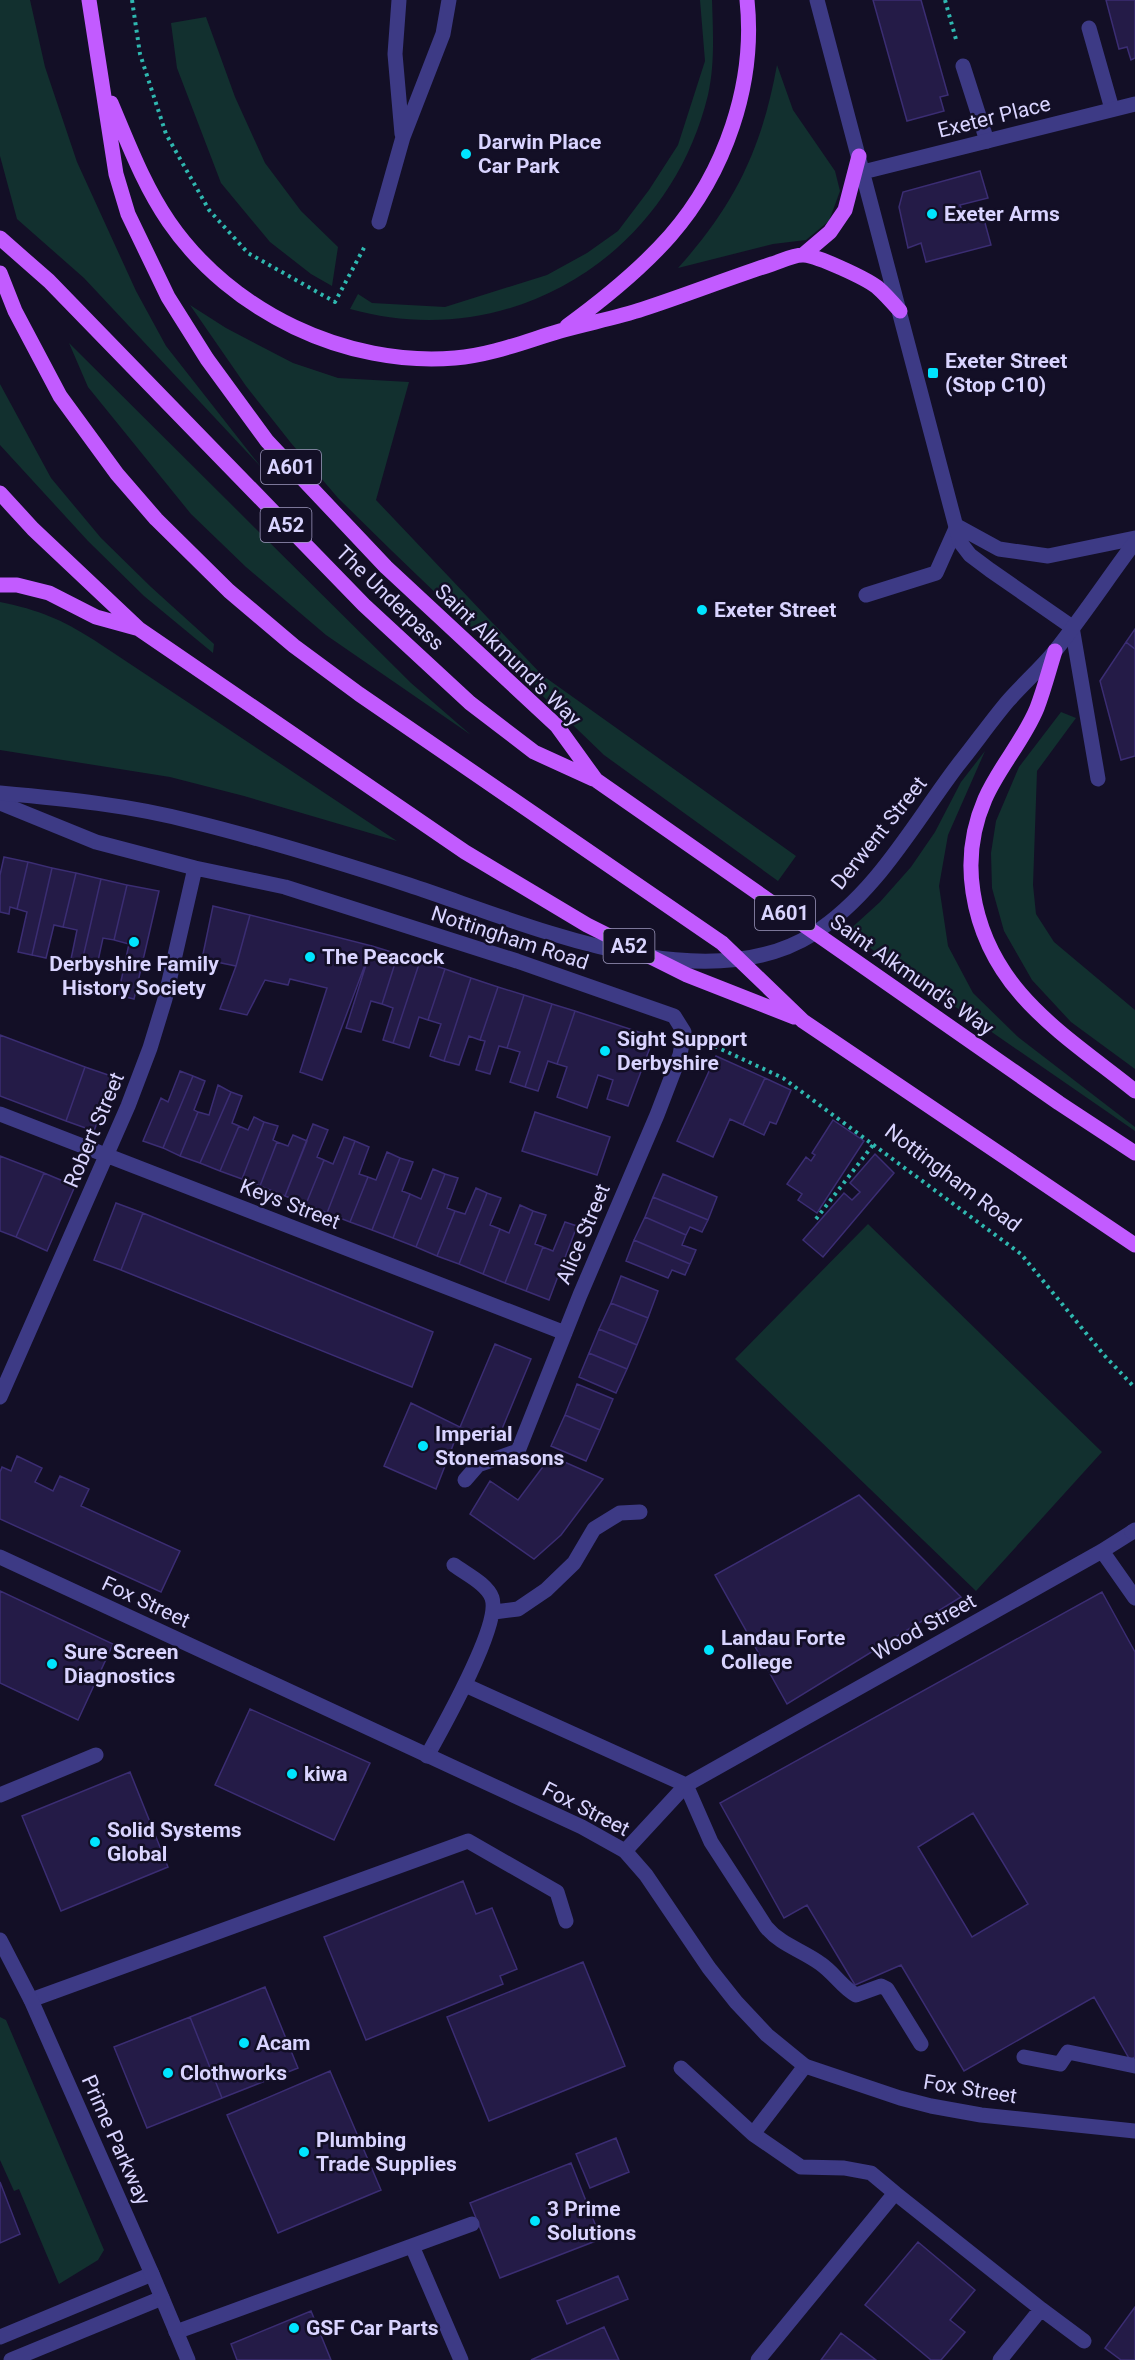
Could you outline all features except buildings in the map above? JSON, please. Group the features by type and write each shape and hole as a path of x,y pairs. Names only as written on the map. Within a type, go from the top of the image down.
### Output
{"main road":[{"path":"560,331 610,294 656,250 681,222 709,180 729,135 744,84 750,38 747,0"},
{"name":"Saint Alkmund's Way","path":"90,5 116,174 128,214 168,297 207,358 267,441 386,567 557,726 596,780 1135,1153"},
{"path":"101,81 139,168 167,220 192,251 222,279 259,308 302,331 336,344 389,355 421,358 458,357 512,346 641,310 714,283 803,255 830,232 845,210 859,156"},
{"name":"The Underpass","path":"0,238 49,281 364,605 470,703 534,752 596,780"},
{"path":"803,255 829,263 876,287 900,311"},
{"path":"0,273 15,311 60,396 117,474 156,519 229,591 294,646 359,694 554,830 722,943 802,1021 1135,1245"},
{"name":"A52","path":"0,493 33,529 139,628 465,852 587,925 677,970 802,1021"},
{"path":"0,585 17,585 49,592 96,617 139,628"},
{"path":"1055,651 1037,709 991,788 978,817 970,855 970,878 980,927 991,952 1017,992 1062,1035 1135,1091"}],"street":[{"path":"399,0 395,54 402,137"},
{"path":"379,222 402,137 443,34 449,0"},
{"path":"817,0 960,542 970,555 1071,627 1098,779"},
{"path":"1089,28 1112,109"},
{"path":"963,66 987,141"},
{"name":"Exeter Place","path":"863,172 1135,104"},
{"path":"957,526 999,549 1048,556 1135,540"},
{"path":"866,595 936,573 957,526"},
{"name":"Derwent Street","path":"453,900 594,947 640,955 682,960 725,961 766,956 790,948 835,918 873,879 1007,702 1055,651 1135,540"},
{"name":"Nottingham Road","path":"0,793 102,803 185,819 350,866 453,900"},
{"name":"Nottingham Road","path":"0,803 96,842 195,868 285,887 517,961 674,1016 684,1032"},
{"name":"Robert Street","path":"0,1398 128,1106 156,1032 195,868"},
{"name":"Alice Street","path":"465,1480 478,1465 518,1451 657,1115 680,1055 684,1032"},
{"name":"Keys Street","path":"0,1114 565,1333"},
{"path":"494,1612 518,1609 546,1590 574,1563 594,1529 620,1513 640,1512"},
{"name":"Wood Street","path":"625,1851 686,1785 1102,1551 1133,1531"},
{"path":"1102,1551 1135,1598"},
{"name":"Fox Street","path":"0,1557 582,1827 625,1851 646,1875 709,1968 736,2002 767,2035 805,2066 931,2106 981,2115 1135,2131"},
{"path":"428,1756 465,1685 494,1612 492,1597 479,1583 454,1565"},
{"path":"465,1685 686,1785 711,1842 766,1928 775,1938 820,1963 845,1988 856,1995 881,1986 887,1989 921,2044"},
{"path":"0,1795 96,1755"},
{"path":"31,2000 468,1841 557,1892 566,1921"},
{"name":"Prime Parkway","path":"0,1940 31,2000 188,2360"},
{"path":"1024,2057 1060,2064 1068,2052 1135,2066"},
{"path":"753,2134 805,2066"},
{"path":"681,2068 753,2134 801,2167 844,2168 871,2173 1084,2341"},
{"path":"758,2360 895,2193"},
{"path":"176,2332 472,2224"},
{"path":"412,2246 461,2360"},
{"path":"0,2337 152,2274"},
{"path":"11,2360 162,2298"},
{"path":"1000,2360 1041,2309"}],"path":[{"path":"132,0 140,54 166,134 209,210 248,253 335,302 379,222"},
{"path":"945,0 963,66"},
{"name":"Nottingham Road","path":"684,1032 783,1078 1021,1254 1104,1355 1135,1388"},
{"path":"816,1219 873,1144"}],"green space":[{"path":"0,0 30,0 45,67 77,162 136,291 166,346 261,467 84,278 17,219 0,156"},
{"path":"700,0 712,0 713,60 708,95 688,152 658,203 620,245 575,279 524,304 468,317 410,319 350,309 358,294 372,303 445,307 547,275 587,253 618,231 649,190 678,145 705,61"},
{"path":"206,17 235,97 265,163 301,211 338,247 332,286 311,274 270,242 221,183 177,68 171,23"},
{"path":"777,65 793,110 835,171 840,191 829,221 806,240 773,244 678,268 715,221 743,174 763,123"},
{"path":"190,305 226,328 293,363 338,378 409,382 376,500 542,675 796,856 778,881 604,755 392,551 338,498 291,443 246,386"},
{"path":"69,343 411,683 471,735 326,635 246,567 191,514 88,387"},
{"path":"0,384 51,478 101,538 214,644 213,653 144,596 88,541 0,445"},
{"path":"0,602 49,616 94,640 397,841 170,777 0,750"},
{"path":"1061,712 1076,718 1037,771 1033,885 1036,914 1054,942 1135,1010 1135,1069 1071,1022 1032,980 1004,931 992,888 991,853 996,821 1019,767"},
{"path":"985,751 948,835 939,886 948,946 973,993 1018,1037 1135,1127 1135,1131 847,932 880,902 911,867 935,832 961,782"},
{"path":"868,1224 1102,1452 976,1591 735,1359"},
{"path":"0,2017 6,2020 104,2250 98,2260 59,2284 19,2189 14,2191 0,2160"}],"place":[{"name":"Darwin Place Car Park","path":"466,154"},
{"name":"Exeter Arms","path":"932,214"},
{"name":"Exeter Street (Stop C10)","path":"933,373"},
{"name":"Exeter Street","path":"702,610"},
{"name":"Derbyshire Family History Society","path":"134,942"},
{"name":"The Peacock","path":"310,957"},
{"name":"Sight Support Derbyshire","path":"605,1051"},
{"name":"Imperial Stonemasons","path":"423,1446"},
{"name":"Landau Forte College","path":"709,1650"},
{"name":"Sure Screen Diagnostics","path":"52,1664"},
{"name":"kiwa","path":"292,1774"},
{"name":"Solid Systems Global","path":"95,1842"},
{"name":"Acam","path":"244,2043"},
{"name":"Clothworks","path":"168,2073"},
{"name":"Plumbing Trade Supplies","path":"304,2152"},
{"name":"3 Prime Solutions","path":"535,2221"},
{"name":"GSF Car Parts","path":"294,2328"}]}
